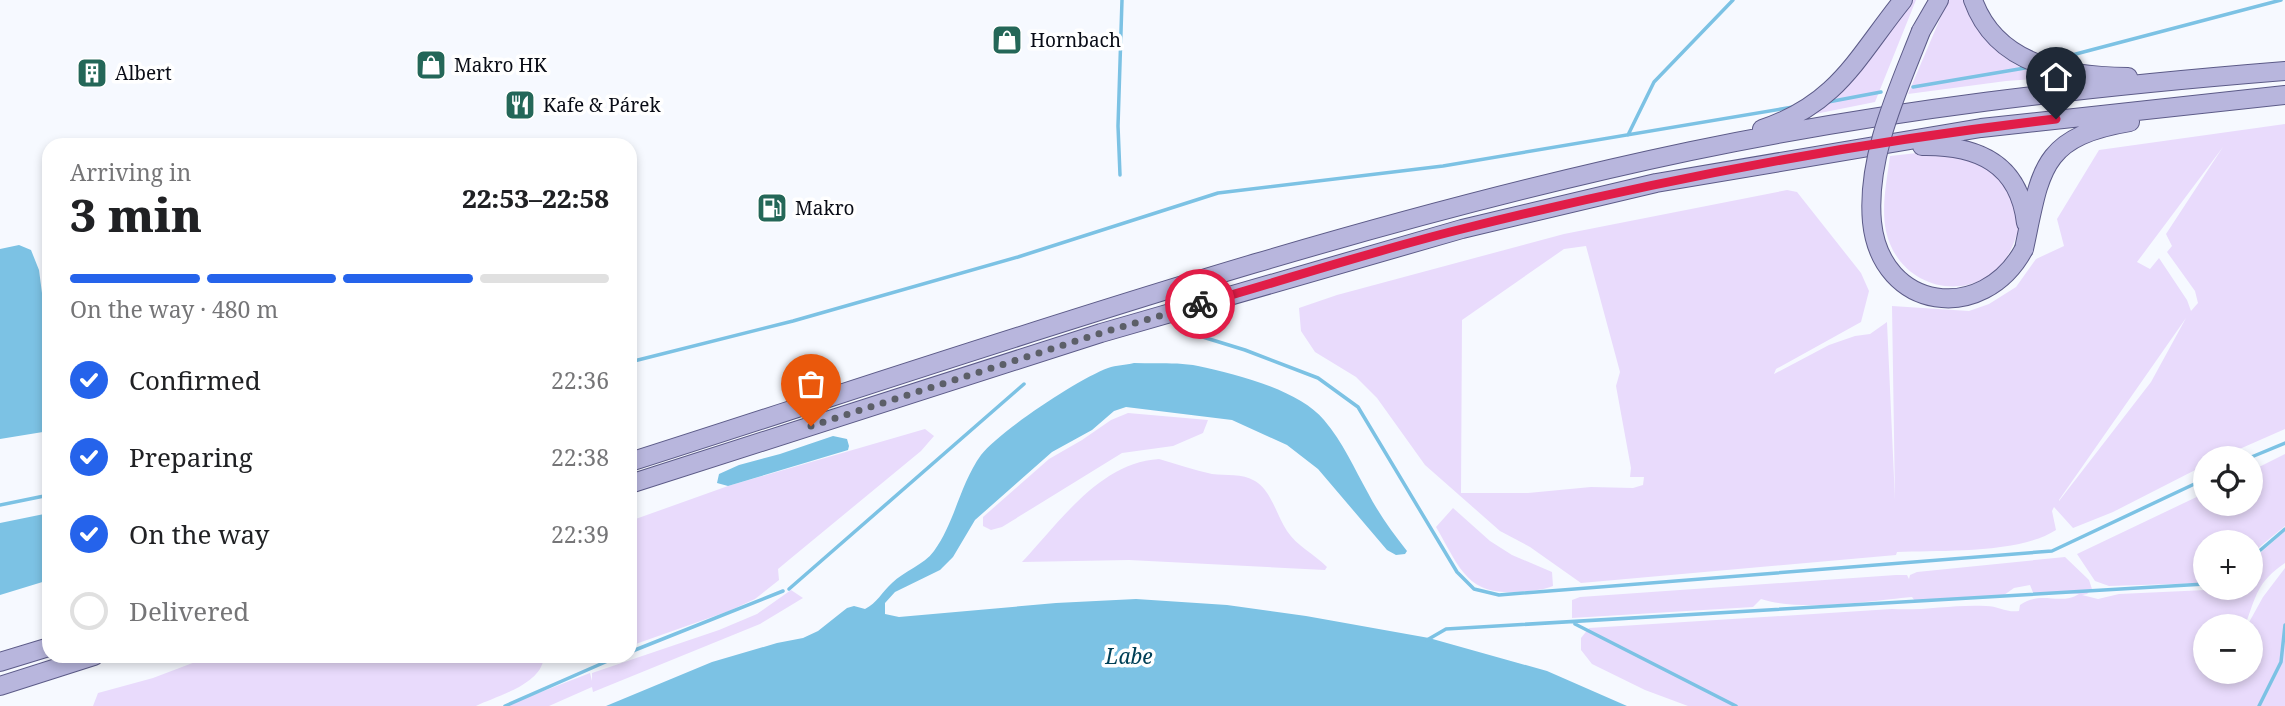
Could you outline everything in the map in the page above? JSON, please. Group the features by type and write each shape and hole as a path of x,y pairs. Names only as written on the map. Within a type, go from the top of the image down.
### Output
{"main road":[{"path":"1692,150 1771,126 1820,99 1853,68 1903,0"},
{"path":"1939,0 1921,31 1892,104 1878,155 1872,219 1874,238 1880,256 1889,270 1923,295 1954,298 1983,292 1996,284 2012,268 2026,241 2040,178 2047,164 2069,141 2096,129 2160,117 2204,103"},
{"path":"1973,0 1985,23 2011,50 2043,67 2080,75 2195,79"},
{"path":"637,460 1227,271 1341,238 1573,178 1692,150 1849,122 1977,103 2285,71"},
{"path":"637,482 1101,333 1462,229 1656,183 1981,128 2285,94"},
{"path":"1852,149 1939,146 1955,147 1983,156 2004,170 2018,190 2025,211 2026,241"},
{"path":"0,662 42,648"},
{"path":"0,686 71,663"}],"shaded area":[{"path":"1908,0 1916,0 1875,102 1805,116 1858,73"},
{"path":"1948,0 1964,0 1973,21 1987,41 2005,58 2025,69 2064,77 2006,81 1908,94"},
{"path":"2285,124 2285,429 2246,446 2193,446 2193,471 2113,512 2073,528 2054,507 2052,511 2056,530 2040,538 2001,547 1897,552 1896,555 1581,583 1530,547 1500,531 1425,465 1377,398 1356,377 1315,352 1301,331 1299,308 1337,295 1564,234 1787,190 1797,192 1861,273 1869,291 1861,322 1776,369 1774,374 1829,345 1870,334 1887,322 1895,500 1892,306 1969,311 1989,304 2016,287 2036,259 2064,246 2057,219 2099,150","holes":["2223,147 2166,234 2172,246 2167,252 2195,291 2198,303 2191,311 2187,300 2159,258 2150,269 2137,262","1586,246 1620,372 1616,386 1631,468 1630,477 1644,477 1643,485 1633,488 1591,487 1528,493 1461,493 1462,320 1564,249","2186,318 2151,382 2059,501 2059,500"]},
{"path":"1935,151 1970,159 1992,170 2007,187 2018,218 2017,235 2001,265 1984,279 1965,285 1945,286 1925,281 1908,269 1894,253 1886,231 1884,203 1890,156"},
{"path":"1128,413 1208,420 1203,433 1173,446 1122,453 1002,527 991,530 983,526 983,517 1049,459 1111,420"},
{"path":"925,429 934,436 921,451 778,569 779,580 755,599 637,644 637,518 728,486"},
{"path":"2285,454 2285,526 2263,544 2263,530 2193,530 2193,583 2109,586 2095,581 2077,554 2193,499 2193,516 2263,516 2263,465"},
{"path":"1159,459 1212,474 1239,476 1255,481 1270,497 1291,536 1327,567 1325,570 1129,560 1022,562 1066,513 1099,483 1137,463"},
{"path":"1453,508 1490,541 1512,555 1552,572 1553,586 1498,592 1474,583 1458,565 1436,527"},
{"path":"2285,531 2285,563 2263,583 2263,550"},
{"path":"2065,557 2089,580 2092,589 2082,595 2098,599 2119,594 2193,591 2193,600 2254,600 2249,614 2193,614 2193,684 2263,684 2263,614 2254,614 2285,568 2285,706 1688,706 1645,690 1592,664 1581,650 1581,638 1589,628 1963,606 1990,606 2019,611 2020,605 2035,599 2065,599 2079,594 2034,595 2030,585 2014,588 2004,595 1915,601 1912,597 1815,605 1777,603 1761,599 1753,607 1572,618 1572,600 1580,597 1896,575 1907,575 1909,579 1910,575 1917,572"},
{"path":"791,590 803,598 760,624 593,692 592,687 549,706 505,706 590,673 592,681 592,673 622,663 637,663 637,658 757,614"},
{"path":"193,663 542,663 533,678 524,684 476,706 93,706 98,693 153,678"}],"water":[{"path":"19,245 31,250 39,270 42,293 42,432 0,439 0,249"},
{"name":"Labe","path":"1134,363 1190,365 1230,374 1283,392 1313,409 1337,437 1377,508 1407,551 1405,554 1396,555 1387,550 1318,469 1287,445 1232,420 1126,407 1114,411 1092,430 1052,452 975,520 953,557 940,570 895,592 885,603 885,614 899,617 1136,599 1227,605 1429,638 1547,671 1627,706 606,706 712,662 803,638 818,631 847,608 869,607 888,586 934,551 974,466 991,445 1040,407 1078,383 1108,368"},
{"path":"833,436 847,439 848,450 728,486 717,483 719,474 739,465"},
{"path":"42,514 42,582 0,595 0,523"}],"waterway":[{"path":"1120,175 1118,126 1122,0"},
{"path":"1628,135 1654,82 1733,0"},
{"path":"2053,60 2281,0"},
{"path":"1913,87 2025,68"},
{"path":"1828,102 1881,92"},
{"path":"637,360 793,321 1018,257 1218,193 1443,166 1793,107"},
{"path":"1180,330 1245,350 1318,378 1358,407 1457,572 1474,589 1499,595 2052,551 2193,485"},
{"path":"789,589 1024,384"},
{"path":"2263,452 2285,443"},
{"path":"0,505 42,496"},
{"path":"2263,548 2285,529"},
{"path":"1427,640 1446,629 2193,585"},
{"path":"637,649 783,591"},
{"path":"1575,624 1736,706"},
{"path":"2259,706 2281,662 2285,625"},
{"path":"505,706 603,663"}],"way so far":[{"path":"811,426 1200,304"}],"place":[{"name":"Hornbach","path":"1007,40"},
{"name":"Makro HK","path":"431,65"},
{"name":"Albert","path":"92,73"},
{"name":"Kafe & Párek","path":"520,105"},
{"name":"Makro","path":"772,208"}],"route":[{"path":"1200,304 1462,229 1656,183 1981,128 2056,119"}]}
